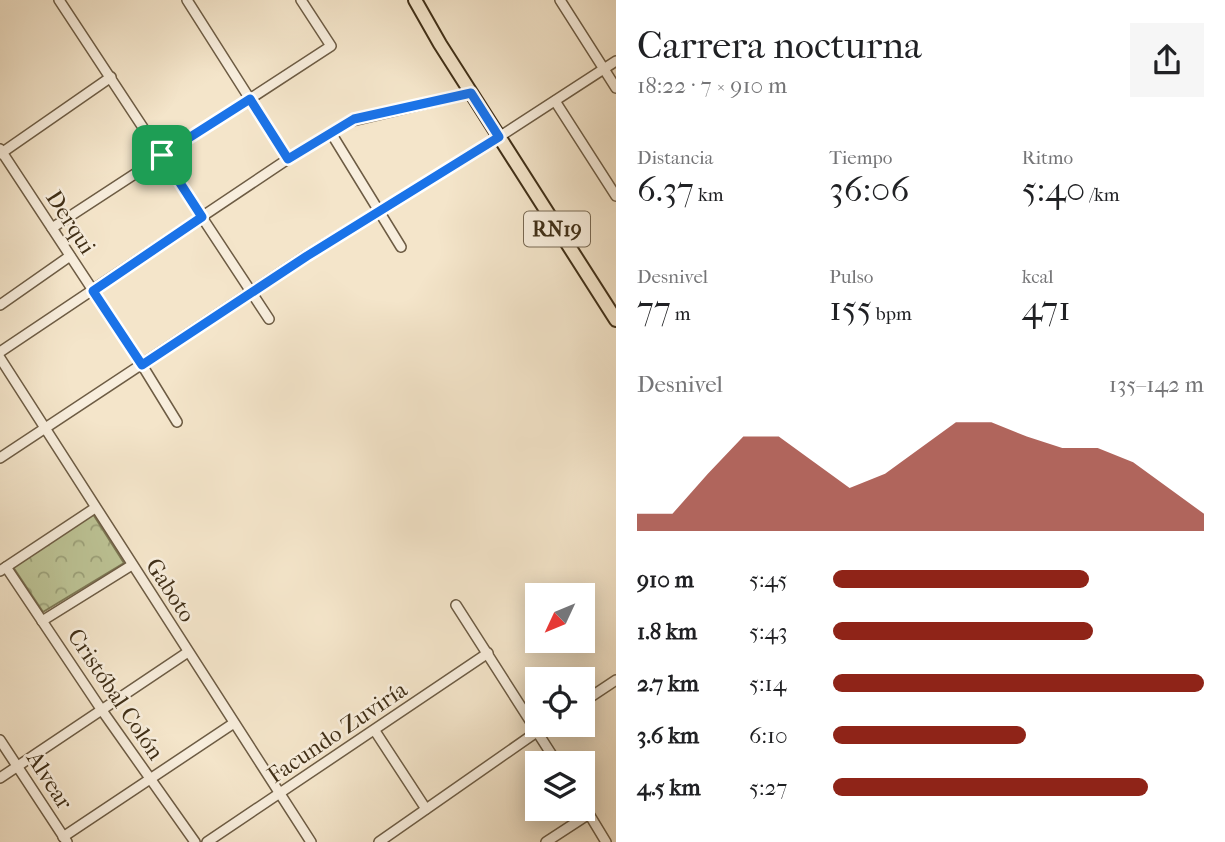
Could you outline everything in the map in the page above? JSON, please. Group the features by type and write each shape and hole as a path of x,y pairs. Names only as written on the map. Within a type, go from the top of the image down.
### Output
{"main road":[{"name":"RN19","path":"407,0 440,44"},
{"name":"RN19","path":"415,0 440,44 616,320"}],"street":[{"path":"59,0 269,319"},
{"path":"187,0 288,159"},
{"path":"52,228 331,46 301,0"},
{"path":"560,0 616,88"},
{"path":"0,458 251,292 616,61"},
{"path":"1,152 111,77"},
{"path":"0,352 288,159 354,119 471,93"},
{"path":"555,101 616,196"},
{"path":"331,133 401,247"},
{"name":"Derqui","path":"1,152 177,422"},
{"path":"0,305 70,256"},
{"name":"Gaboto","path":"0,358 311,842"},
{"path":"3,569 95,508"},
{"path":"43,621 132,565"},
{"name":"Cristóbal Colón","path":"3,569 43,621 195,842"},
{"path":"456,605 525,713"},
{"path":"0,778 188,652"},
{"name":"Facundo Zuviría","path":"207,842 281,795 488,653"},
{"path":"595,694 616,680"},
{"path":"65,839 234,723"},
{"path":"374,731 426,809"},
{"path":"379,842 530,737"},
{"name":"Alvear","path":"0,740 65,839"},
{"path":"546,842 578,821"},
{"path":"593,821 606,842"}],"green space":[{"path":"93,514 124,563 43,612 13,567"}],"route":[{"path":"471,93 499,137 307,256 142,365 93,291 202,217 162,155 250,99 288,159 354,119 471,93"}]}
